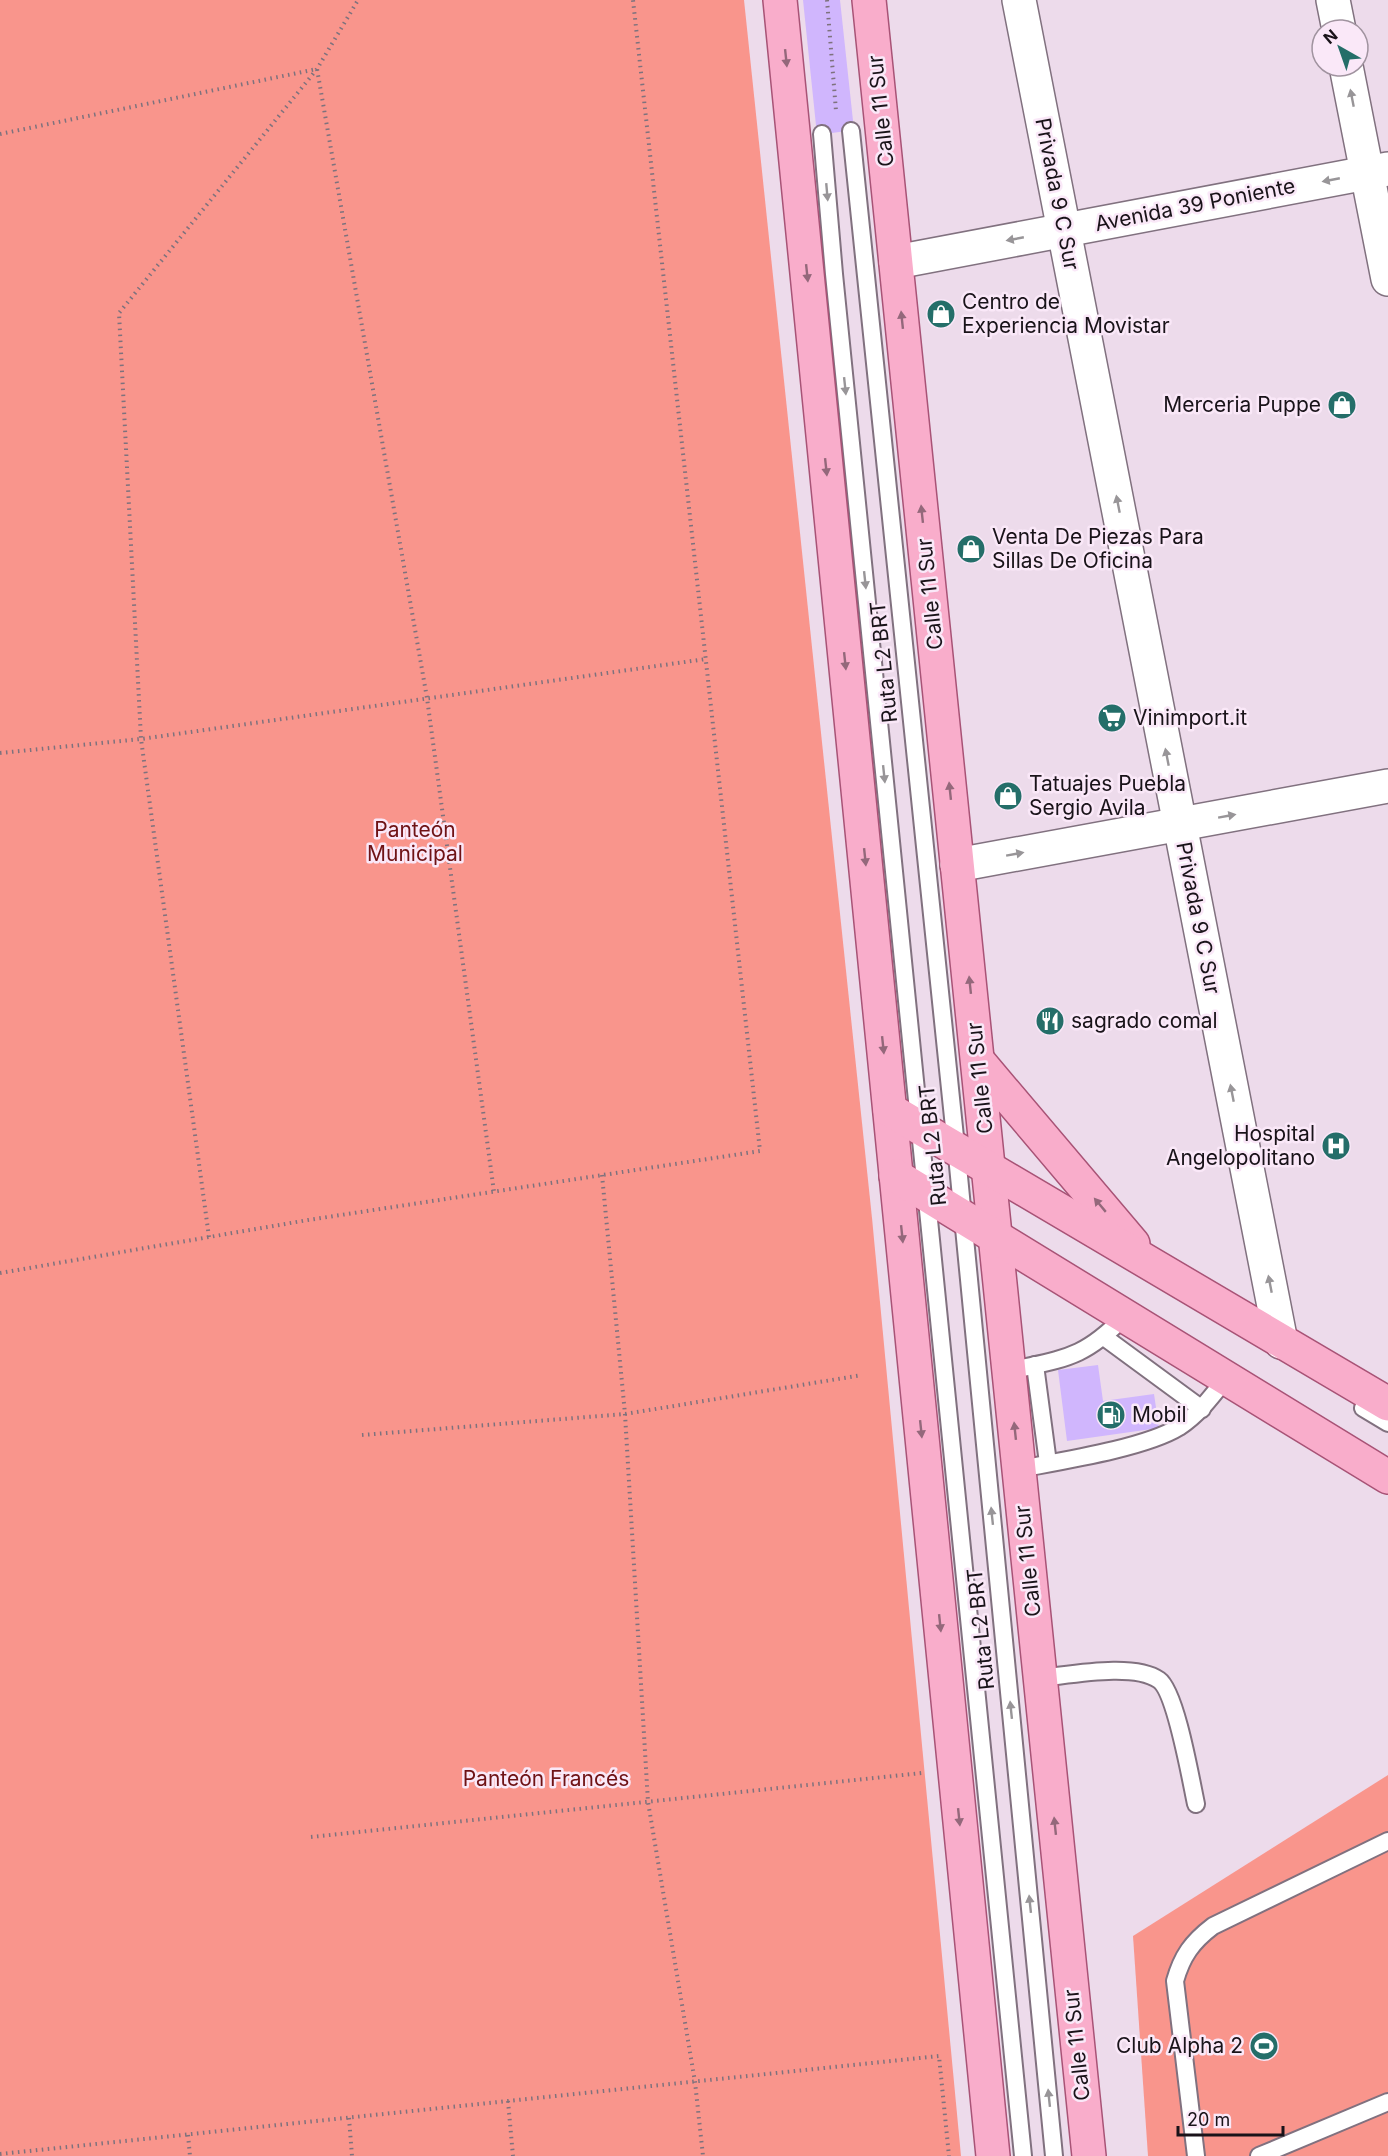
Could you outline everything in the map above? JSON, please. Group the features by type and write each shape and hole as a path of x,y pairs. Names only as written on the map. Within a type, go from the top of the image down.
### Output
{"main road":[{"path":"780,0 890,1110 916,1182 993,2156"},
{"name":"Calle 11 Sur","path":"870,0 978,1061 974,1167 996,1230 1022,1368 1034,1466 1040,1678 1089,2156"},
{"path":"978,1061 1151,1266"},
{"path":"890,1110 920,1136 1151,1266 1388,1404"},
{"path":"916,1182 996,1230 1115,1327 1227,1377 1388,1477"}],"street":[{"name":"Privada 9 C Sur","path":"1019,0 1281,1342"},
{"path":"1333,0 1337,18"},
{"path":"1350,78 1378,171 1388,279"},
{"name":"Avenida 39 Poniente","path":"896,262 1378,171"},
{"path":"957,865 1388,786"}],"lane":[{"name":"Ruta L2 BRT","path":"851,131 974,1167 963,1209 1054,2156"},
{"name":"Ruta L2 BRT","path":"822,134 920,1136 916,1182 1023,2156"},
{"path":"974,1167 1388,1423"},
{"path":"996,1230 1388,1464"},
{"path":"1022,1368 1075,1356 1115,1327 1202,1409"},
{"path":"1034,1466 1160,1437 1181,1426 1202,1409 1227,1377"},
{"path":"1040,1678 1104,1671 1143,1674 1161,1681 1171,1697 1196,1804"},
{"path":"1196,2156 1175,1981 1181,1960 1194,1941 1213,1926 1388,1841"},
{"path":"1259,2156 1388,2102"}],"path":[{"path":"209,1237 141,739 119,313 317,69 358,0"},
{"path":"0,1273 209,1237 760,1151 633,0"},
{"path":"0,134 317,69"},
{"path":"317,69 427,698 494,1192"},
{"path":"0,753 141,739 706,659"},
{"path":"602,1175 625,1414 648,1802 695,2082 703,2156"},
{"path":"362,1435 625,1414 862,1375"},
{"path":"311,1837 926,1773"},
{"path":"0,2154 26,2154 939,2056 949,2156"},
{"path":"508,2101 513,2156"},
{"path":"349,2118 352,2156"},
{"path":"188,2135 190,2156"}],"green space":[{"path":"0,0 744,0 872,1218 961,2156 0,2156"},
{"name":"Club Alpha 2","path":"1388,1775 1388,2156 1148,2156 1133,1936"}],"building":[{"path":"803,0 840,0 854,130 817,135"},
{"name":"Mobil","path":"1098,1365 1103,1401 1154,1394 1159,1428 1067,1441 1058,1370"}],"place":[{"name":"Centro de Experiencia Movistar","path":"941,314"},
{"name":"Merceria Puppe","path":"1342,405"},
{"name":"Venta De Piezas Para Sillas De Oficina","path":"971,549"},
{"name":"Vinimport.it","path":"1112,718"},
{"name":"Tatuajes Puebla Sergio Avila","path":"1008,796"},
{"name":"sagrado comal","path":"1050,1021"},
{"name":"Hospital Angelopolitano","path":"1336,1146"},
{"name":"Mobil","path":"1111,1415"},
{"name":"Club Alpha 2","path":"1264,2046"}],"park label":[{"name":"Panteón Municipal","path":"415,842"},
{"name":"Panteón Francés","path":"546,1779"}]}
